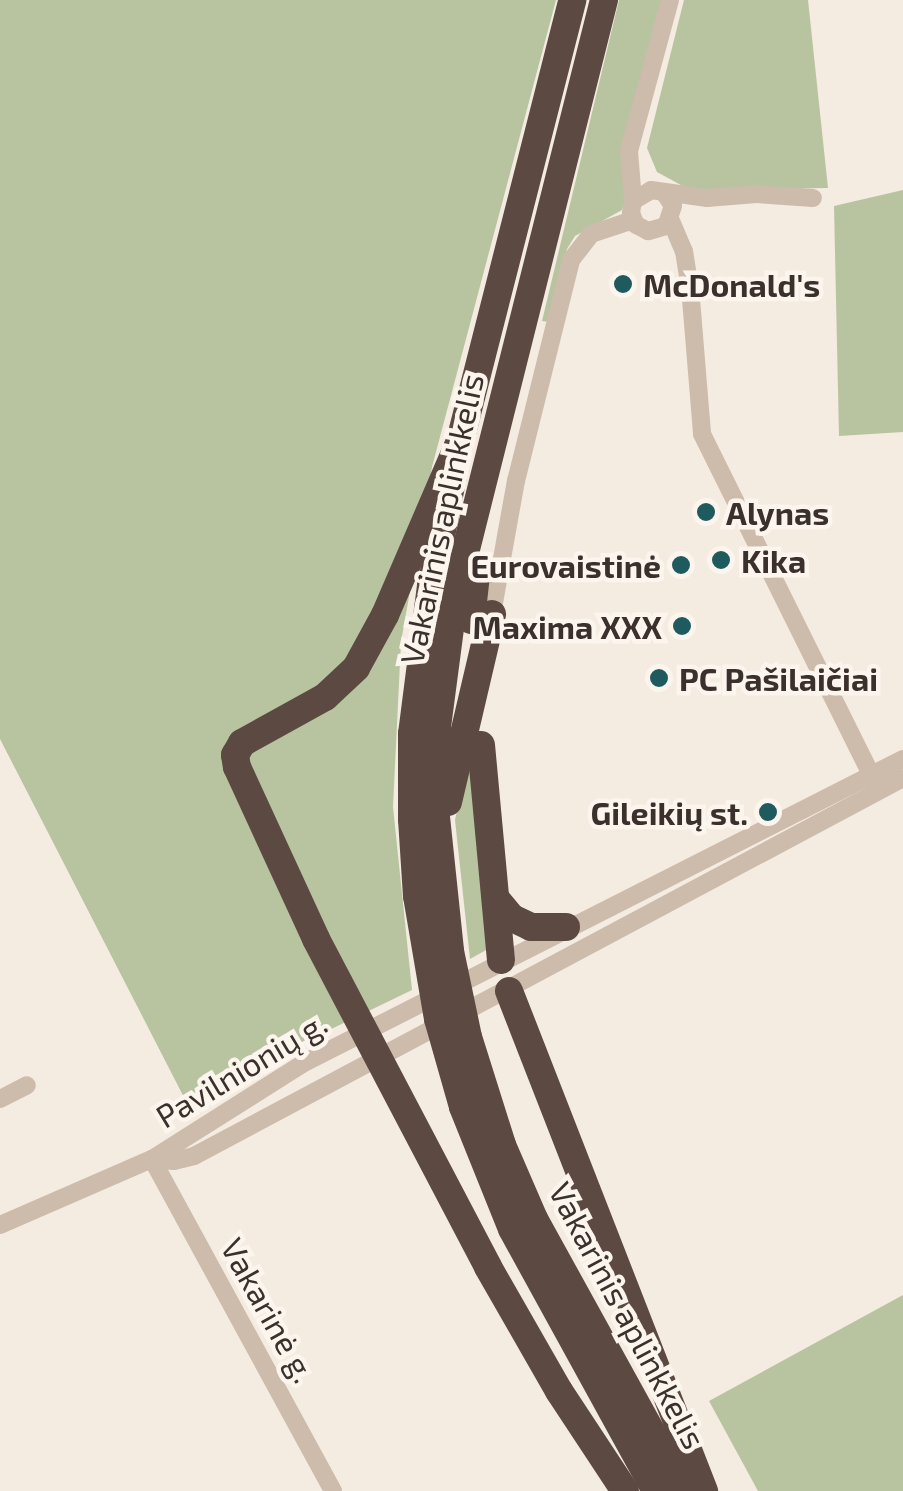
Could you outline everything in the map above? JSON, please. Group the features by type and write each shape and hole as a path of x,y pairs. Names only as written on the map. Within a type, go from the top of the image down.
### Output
{"highway":[{"name":"Vakarinis aplinkkelis","path":"572,0 460,440 422,641 412,734 431,818 468,1038 523,1224 684,1491"},
{"name":"Vakarinis aplinkkelis","path":"604,0 454,597 437,728 431,818 417,896 438,1019 463,1107 656,1491"},
{"path":"431,818 482,617 480,546 553,235 562,161"},
{"path":"460,440 384,614 356,668 325,697 255,734 235,755 242,783 271,846 364,1032 514,1315 624,1491"},
{"path":"481,745 501,960"},
{"path":"496,899 512,918 531,927 566,926"},
{"path":"501,995 704,1491"}],"street":[{"path":"670,0 628,163 638,217 684,265"},
{"path":"637,132 638,161 672,206 671,219 684,251 702,434 875,784"},
{"path":"638,217 644,191 706,198 756,194 813,198"},
{"path":"638,217 660,230 706,198"},
{"path":"482,617 571,260 591,234 638,217"},
{"name":"Pavilnionių g.","path":"152,1159 174,1161 194,1156 501,995 875,784 903,759"},
{"name":"Pavilnionių g.","path":"152,1159 236,1102 566,926 875,784 903,778"},
{"path":"501,960 501,995"},
{"path":"0,1099 27,1086"},
{"path":"0,1225 152,1159"},
{"name":"Vakarinė g.","path":"152,1159 333,1491"}],"green space":[{"path":"0,0 556,0 432,467 401,642 393,807 412,990 323,1033 192,1113 0,739"},
{"path":"619,0 662,0 624,204 622,210 575,236 567,249 549,322 542,321"},
{"path":"684,0 808,0 828,188 690,190 657,172 647,148"},
{"path":"903,190 903,432 839,436 834,206"},
{"path":"471,747 488,949 470,959 455,820"},
{"path":"903,1295 903,1491 758,1491 709,1401"}],"place":[{"name":"McDonald's","path":"623,284"},
{"name":"Alynas","path":"706,512"},
{"name":"Kika","path":"721,560"},
{"name":"Eurovaistinė","path":"681,565"},
{"name":"Maxima XXX","path":"682,626"},
{"name":"PC Pašilaičiai","path":"659,678"},
{"name":"Gileikių st.","path":"768,812"}]}
